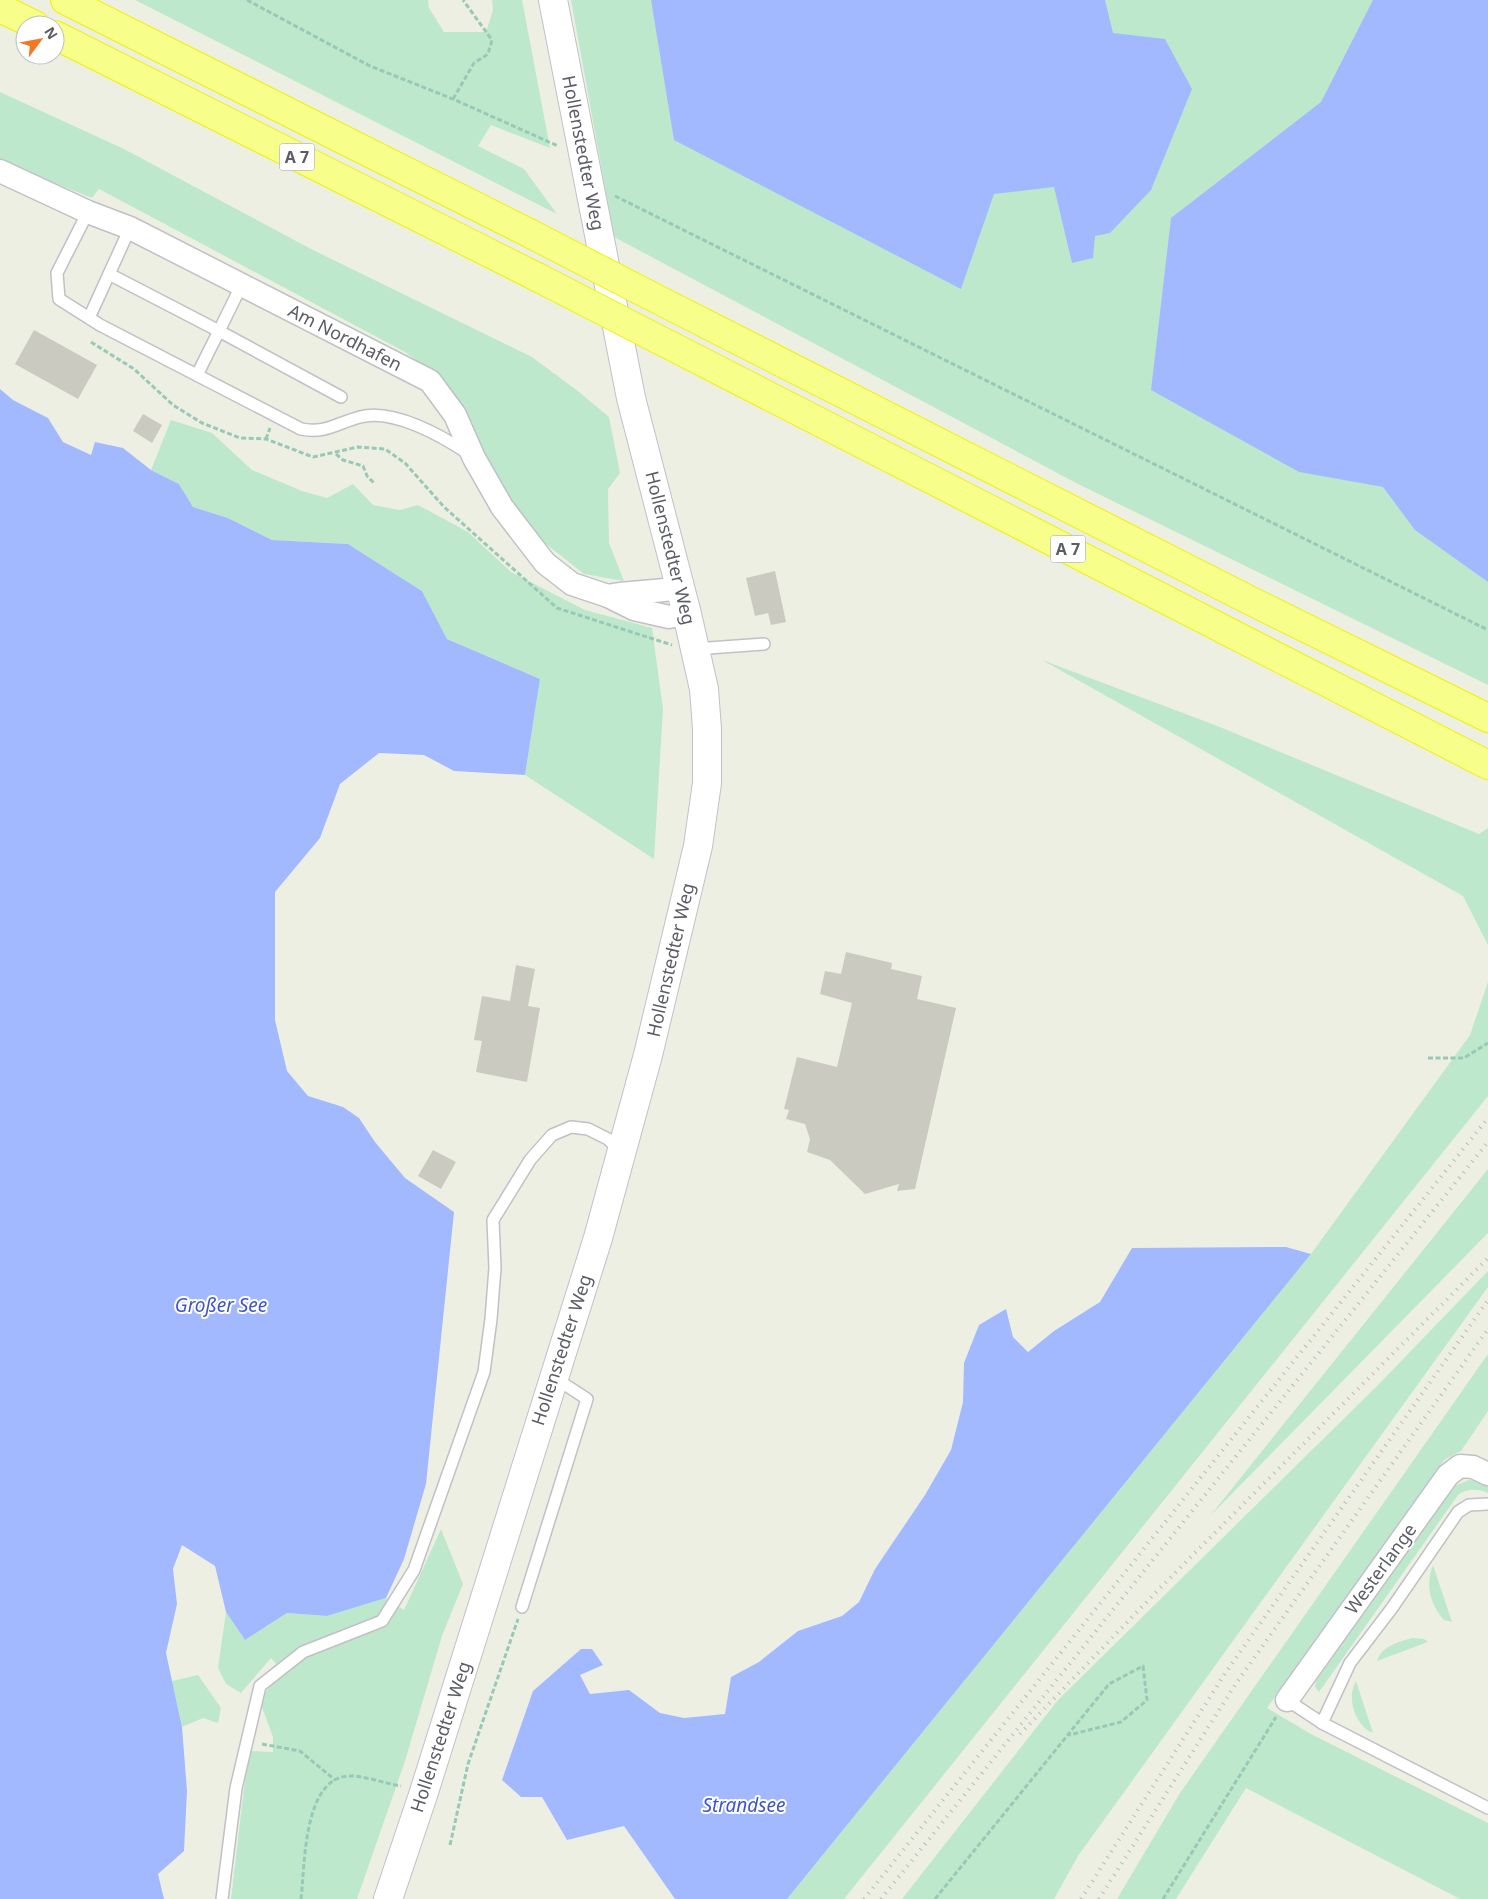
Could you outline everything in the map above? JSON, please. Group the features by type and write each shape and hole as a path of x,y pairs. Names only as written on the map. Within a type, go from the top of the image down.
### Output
{"highway":[{"name":"A 7","path":"65,0 531,234 1251,601 1488,718"},
{"path":"0,8 15,16"},
{"name":"A 7","path":"65,40 539,278 1488,765"}],"main road":[{"name":"Hollenstedter Weg","path":"388,1899 424,1792 598,1238 648,1055 699,837 707,783 707,729 704,689 685,648 678,615 681,587 631,398 590,184 567,150 553,0"}],"street":[{"name":"Am Nordhafen","path":"0,171 88,212 130,228 430,381 455,415 474,458 502,507 545,563 572,584 608,596 634,609 678,615"},
{"name":"Am Nordhafen","path":"608,596 631,592 660,592 681,587"},
{"name":"Westerlange","path":"1288,1700 1448,1475 1460,1466 1473,1467 1488,1474"}],"lane":[{"path":"88,212 57,273 59,299 89,318 301,430 315,432 372,414 387,416 443,437 474,458"},
{"path":"89,318 130,228"},
{"path":"110,274 341,397"},
{"path":"197,375 242,284"},
{"path":"685,648 764,644"},
{"path":"222,1899 236,1788 260,1686 303,1652 382,1621 414,1570 484,1372 492,1319 495,1268 493,1220 530,1160 552,1135 571,1127 588,1129 608,1139 622,1154"},
{"path":"522,1607 587,1399 553,1377"},
{"path":"1322,1723 1350,1664 1392,1608 1458,1512 1469,1505 1488,1504"},
{"path":"1288,1700 1322,1723 1488,1808"}],"path":[{"path":"246,0 370,66 452,99 567,150"},
{"path":"452,99 474,63 488,54 492,40 463,0"},
{"path":"557,137 567,150"},
{"path":"590,184 1488,630"},
{"path":"90,342 134,369 173,405 202,423 240,438 266,439 313,458 336,454 358,447 386,449 405,463 444,507 557,608 685,648 678,615"},
{"path":"336,454 343,460 363,466 366,476 374,483"},
{"path":"1428,1058 1464,1058 1488,1043"},
{"path":"450,1845 468,1764 522,1607"},
{"path":"935,1899 1109,1684 1143,1666 1147,1700 1121,1722 1069,1735"},
{"path":"1163,1899 1288,1700"},
{"path":"246,1742 300,1751 336,1780"},
{"path":"301,1899 312,1810 322,1789 336,1780 349,1776 405,1787"}],"green space":[{"path":"135,0 428,0 429,8 444,32 486,32 493,10 492,0 522,0 550,148 491,125 478,146 524,169 557,214"},
{"path":"571,0 1488,0 1488,685 1076,483 614,237"},
{"path":"0,92 124,149 313,250 532,357 579,392 609,417 620,473 608,489 609,543 624,581 584,574 546,544 499,486 467,419 445,382 405,352 99,189 92,198 0,161"},
{"path":"171,420 212,433 252,470 302,491 327,498 353,484 373,505 400,510 418,505 468,532 511,572 585,610 652,628 663,709 654,859 525,775 540,679 447,639 422,591 348,544 272,540 228,518 193,507 179,484 151,470"},
{"path":"1042,660 1215,725 1479,834 1488,828 1488,945 1463,896"},
{"path":"1488,982 1488,1096 844,1899 787,1899 1311,1254 1470,1035"},
{"path":"1488,1169 1488,1233 1210,1516"},
{"path":"1488,1271 1488,1287 1078,1856 1054,1899 902,1899 1058,1700 1378,1385"},
{"path":"1488,1354 1488,1411 1461,1451 1444,1460 1267,1708 1311,1734 1488,1823 1488,1899 1460,1899 1246,1788 1176,1899 1117,1899 1180,1793"},
{"path":"1469,1480 1488,1484 1488,1493 1473,1490 1465,1491 1458,1495 1319,1692 1315,1687 1316,1681 1454,1486"},
{"path":"441,1529 463,1584 442,1636 405,1761 357,1899 231,1899 248,1754 252,1751 273,1752 273,1737 259,1699 283,1672 271,1658 241,1693 226,1684 218,1668 226,1612 245,1640 287,1613 327,1616 386,1598 404,1610"},
{"path":"1433,1565 1452,1622 1444,1620 1432,1601 1429,1580"},
{"path":"1413,1638 1424,1639 1428,1642 1377,1661 1382,1651 1397,1643"},
{"path":"198,1675 221,1708 218,1723 203,1718 182,1727 172,1681"},
{"path":"1356,1681 1373,1733 1361,1724 1354,1710 1352,1695"}],"water":[{"path":"651,0 1105,0 1113,33 1165,39 1192,89 1151,190 1110,233 1095,236 1093,258 1072,263 1054,187 994,194 961,289 674,140"},
{"path":"1373,0 1488,0 1488,582 1415,530 1383,487 1299,472 1151,390 1171,218 1321,102"},
{"name":"Großer See","path":"0,389 13,400 48,418 63,442 91,455 95,442 123,448 151,470 179,484 193,507 228,518 272,540 348,544 422,591 447,639 540,679 525,775 454,771 424,755 379,753 340,784 320,838 275,892 275,1020 287,1071 308,1096 343,1107 359,1118 375,1142 405,1178 454,1212 426,1484 404,1559 386,1598 327,1616 287,1613 245,1640 226,1612 215,1566 182,1545 173,1569 177,1604 166,1653 182,1727 187,1791 184,1851 158,1874 164,1899 0,1899"},
{"name":"Strandsee","path":"1286,1247 1311,1254 787,1899 675,1899 624,1826 567,1840 542,1797 521,1797 502,1780 533,1691 581,1649 592,1649 603,1665 580,1675 590,1694 629,1690 660,1713 684,1718 725,1714 731,1677 759,1662 798,1631 842,1616 859,1602 875,1569 925,1495 951,1450 963,1402 964,1363 979,1325 1006,1309 1013,1337 1028,1352 1054,1331 1100,1302 1132,1248"}],"building":[{"path":"34,330 97,365 78,399 15,364"},
{"path":"143,414 162,425 152,443 133,431"},
{"path":"775,571 786,622 771,625 768,613 755,616 746,578"},
{"path":"846,952 892,963 891,969 922,976 917,999 956,1008 915,1189 897,1191 899,1184 865,1194 830,1160 807,1152 810,1139 805,1124 786,1119 789,1110 784,1109 797,1057 837,1067 852,1003 820,994 825,971 841,974"},
{"path":"516,965 535,969 528,1006 540,1008 527,1082 476,1072 482,1041 474,1040 482,996 510,1001"},
{"path":"433,1150 456,1162 441,1189 418,1176"}],"railway":[{"path":"864,1899 1488,1118"},
{"path":"881,1899 1488,1142"},
{"path":"1020,1734 1159,1589 1488,1258"},
{"path":"1081,1899 1226,1672 1488,1300"},
{"path":"1099,1899 1237,1682 1488,1329"}]}
